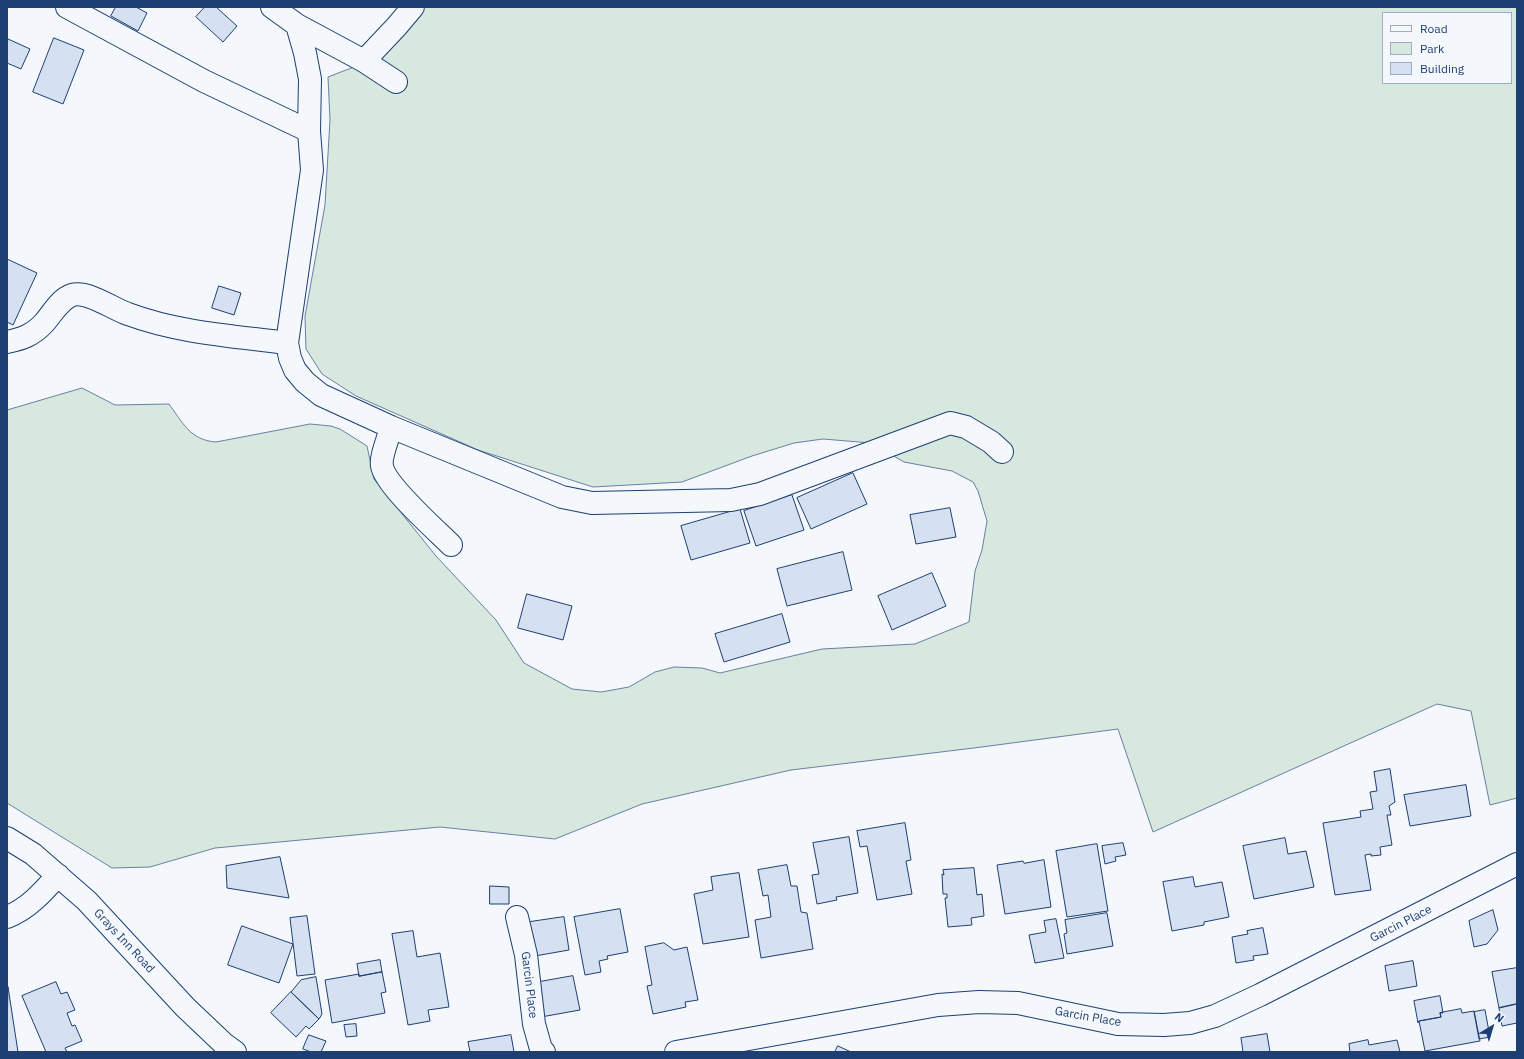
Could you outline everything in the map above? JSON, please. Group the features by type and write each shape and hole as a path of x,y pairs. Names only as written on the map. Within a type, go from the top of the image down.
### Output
{"street":[{"path":"67,7 204,81 309,132"},
{"path":"272,7 297,25 364,61 396,82"},
{"path":"364,61 413,7"},
{"path":"297,25 305,53 310,79 309,132 312,170 288,343 290,358 295,370 305,382 321,395 391,427 562,496 592,503 731,500 760,494 950,423 966,427 991,442 1002,452"},
{"path":"7,342 25,338 43,324 62,301 71,295 82,293 128,314 168,327 288,343"},
{"path":"391,427 382,465 386,476 422,516 451,544"},
{"name":"Grays Inn Road","path":"7,838 33,854 87,901 112,926 185,1007 224,1044 235,1052"},
{"name":"Garcin Place","path":"676,1052 938,1005 979,1002 1018,1003 1118,1024 1164,1025 1190,1023 1215,1016 1260,995 1517,864"},
{"path":"7,917 28,906 43,893 58,875"},
{"name":"Garcin Place","path":"517,918 526,955 534,1024 541,1049 544,1052"}],"green space":[{"path":"421,7 1517,7 1517,798 1490,805 1471,711 1437,704 1153,832 1118,729 791,770 642,804 555,839 440,827 215,848 150,867 112,868 7,803 7,410 82,388 115,405 169,404 183,424 193,434 207,441 216,442 310,424 331,426 340,429 367,446 374,479 436,556 496,620 524,663 572,689 601,692 629,687 655,672 674,667 702,668 720,673 822,649 915,644 969,622 975,571 982,550 987,521 978,491 973,482 952,471 904,462 871,443 823,439 794,443 752,456 682,482 593,487 478,450 356,396 322,374 306,349 305,316 325,205 330,120 328,77 377,58"}],"building":[{"path":"116,7 136,7 147,13 138,31 111,16"},
{"path":"205,7 216,7 237,26 223,42 196,17"},
{"path":"54,38 84,50 63,104 33,92"},
{"path":"8,39 30,49 21,69 7,63"},
{"path":"7,259 37,273 13,325 7,322"},
{"path":"219,286 241,293 234,315 212,308"},
{"path":"853,473 867,504 811,529 797,498"},
{"path":"792,495 804,530 756,546 744,511"},
{"path":"950,508 956,537 916,544 910,515"},
{"path":"740,509 750,543 691,560 681,526"},
{"path":"843,552 852,590 787,606 777,569"},
{"path":"932,573 946,606 892,630 878,596"},
{"path":"527,594 572,606 563,640 518,628"},
{"path":"782,614 790,642 724,662 715,634"},
{"path":"1390,769 1395,802 1389,806 1391,815 1387,815 1392,845 1380,847 1381,855 1365,855 1371,890 1335,895 1323,823 1361,817 1360,811 1373,809 1370,792 1377,791 1374,772"},
{"path":"1466,785 1471,816 1410,826 1404,795"},
{"path":"905,823 911,860 906,861 912,894 877,900 867,846 860,847 857,831"},
{"path":"849,837 858,893 836,897 837,900 817,904 812,875 819,874 813,843"},
{"path":"1285,838 1288,854 1306,851 1314,887 1254,899 1243,846"},
{"path":"1123,843 1126,855 1115,857 1116,861 1105,864 1102,846"},
{"path":"1097,844 1108,911 1067,917 1056,851"},
{"path":"280,857 289,898 227,888 226,866"},
{"path":"1044,860 1051,907 1005,914 997,865 1023,861 1024,863"},
{"path":"787,865 791,886 797,886 801,912 807,913 813,949 761,958 755,920 771,917 768,895 763,896 758,870"},
{"path":"974,868 977,895 982,894 984,916 971,918 972,925 948,927 945,898 947,898 947,894 943,894 943,870"},
{"path":"739,873 749,937 703,944 694,894 713,890 711,877"},
{"path":"1193,877 1195,887 1222,882 1229,917 1204,922 1204,925 1172,931 1163,882"},
{"path":"490,886 509,887 509,904 490,904"},
{"path":"620,909 628,952 607,956 608,959 599,961 601,972 585,975 574,917"},
{"path":"1493,910 1498,930 1487,944 1474,947 1469,921"},
{"path":"1107,913 1113,946 1067,954 1064,934 1067,933 1065,920"},
{"path":"307,916 315,974 297,976 290,918"},
{"path":"564,917 569,950 529,957 523,923"},
{"path":"1056,919 1064,958 1035,963 1029,935 1046,932 1044,921"},
{"path":"242,926 293,944 279,983 228,965"},
{"path":"1263,928 1268,954 1253,956 1254,960 1236,963 1232,937 1248,934 1247,931"},
{"path":"413,931 417,957 440,953 449,1007 428,1010 430,1021 408,1025 392,934"},
{"path":"664,943 674,950 687,947 698,1000 685,1002 686,1007 653,1014 647,986 652,985 645,947"},
{"path":"380,960 382,972 359,976 357,964"},
{"path":"1413,961 1417,986 1389,991 1385,966"},
{"path":"1517,968 1517,1004 1499,1008 1492,972"},
{"path":"382,972 386,992 381,993 385,1013 332,1023 325,980 359,974 359,976"},
{"path":"573,976 580,1010 541,1017 534,983"},
{"path":"316,977 322,1014 319,1019 291,992 301,980"},
{"path":"56,982 61,994 67,992 75,1010 67,1013 72,1026 75,1025 82,1041 65,1048 67,1052 46,1052 22,996"},
{"path":"8,987 18,1052 7,1052"},
{"path":"291,992 319,1019 309,1029 306,1026 296,1037 271,1013"},
{"path":"1440,996 1443,1013 1440,1013 1441,1017 1419,1021 1418,1023 1414,1001"},
{"path":"1517,1004 1517,1023 1502,1026 1499,1008"},
{"path":"1461,1009 1462,1013 1474,1011 1480,1041 1425,1051 1419,1021 1441,1017 1440,1013"},
{"path":"1485,1010 1490,1037 1479,1039 1474,1012"},
{"path":"356,1024 357,1036 346,1037 344,1025"},
{"path":"1267,1034 1270,1052 1243,1052 1241,1038"},
{"path":"309,1035 326,1041 321,1052 311,1052 303,1049"},
{"path":"511,1035 514,1052 470,1052 468,1042"},
{"path":"1368,1040 1369,1045 1397,1040 1400,1052 1350,1052 1349,1044"},
{"path":"838,1046 851,1052 835,1052"}]}
